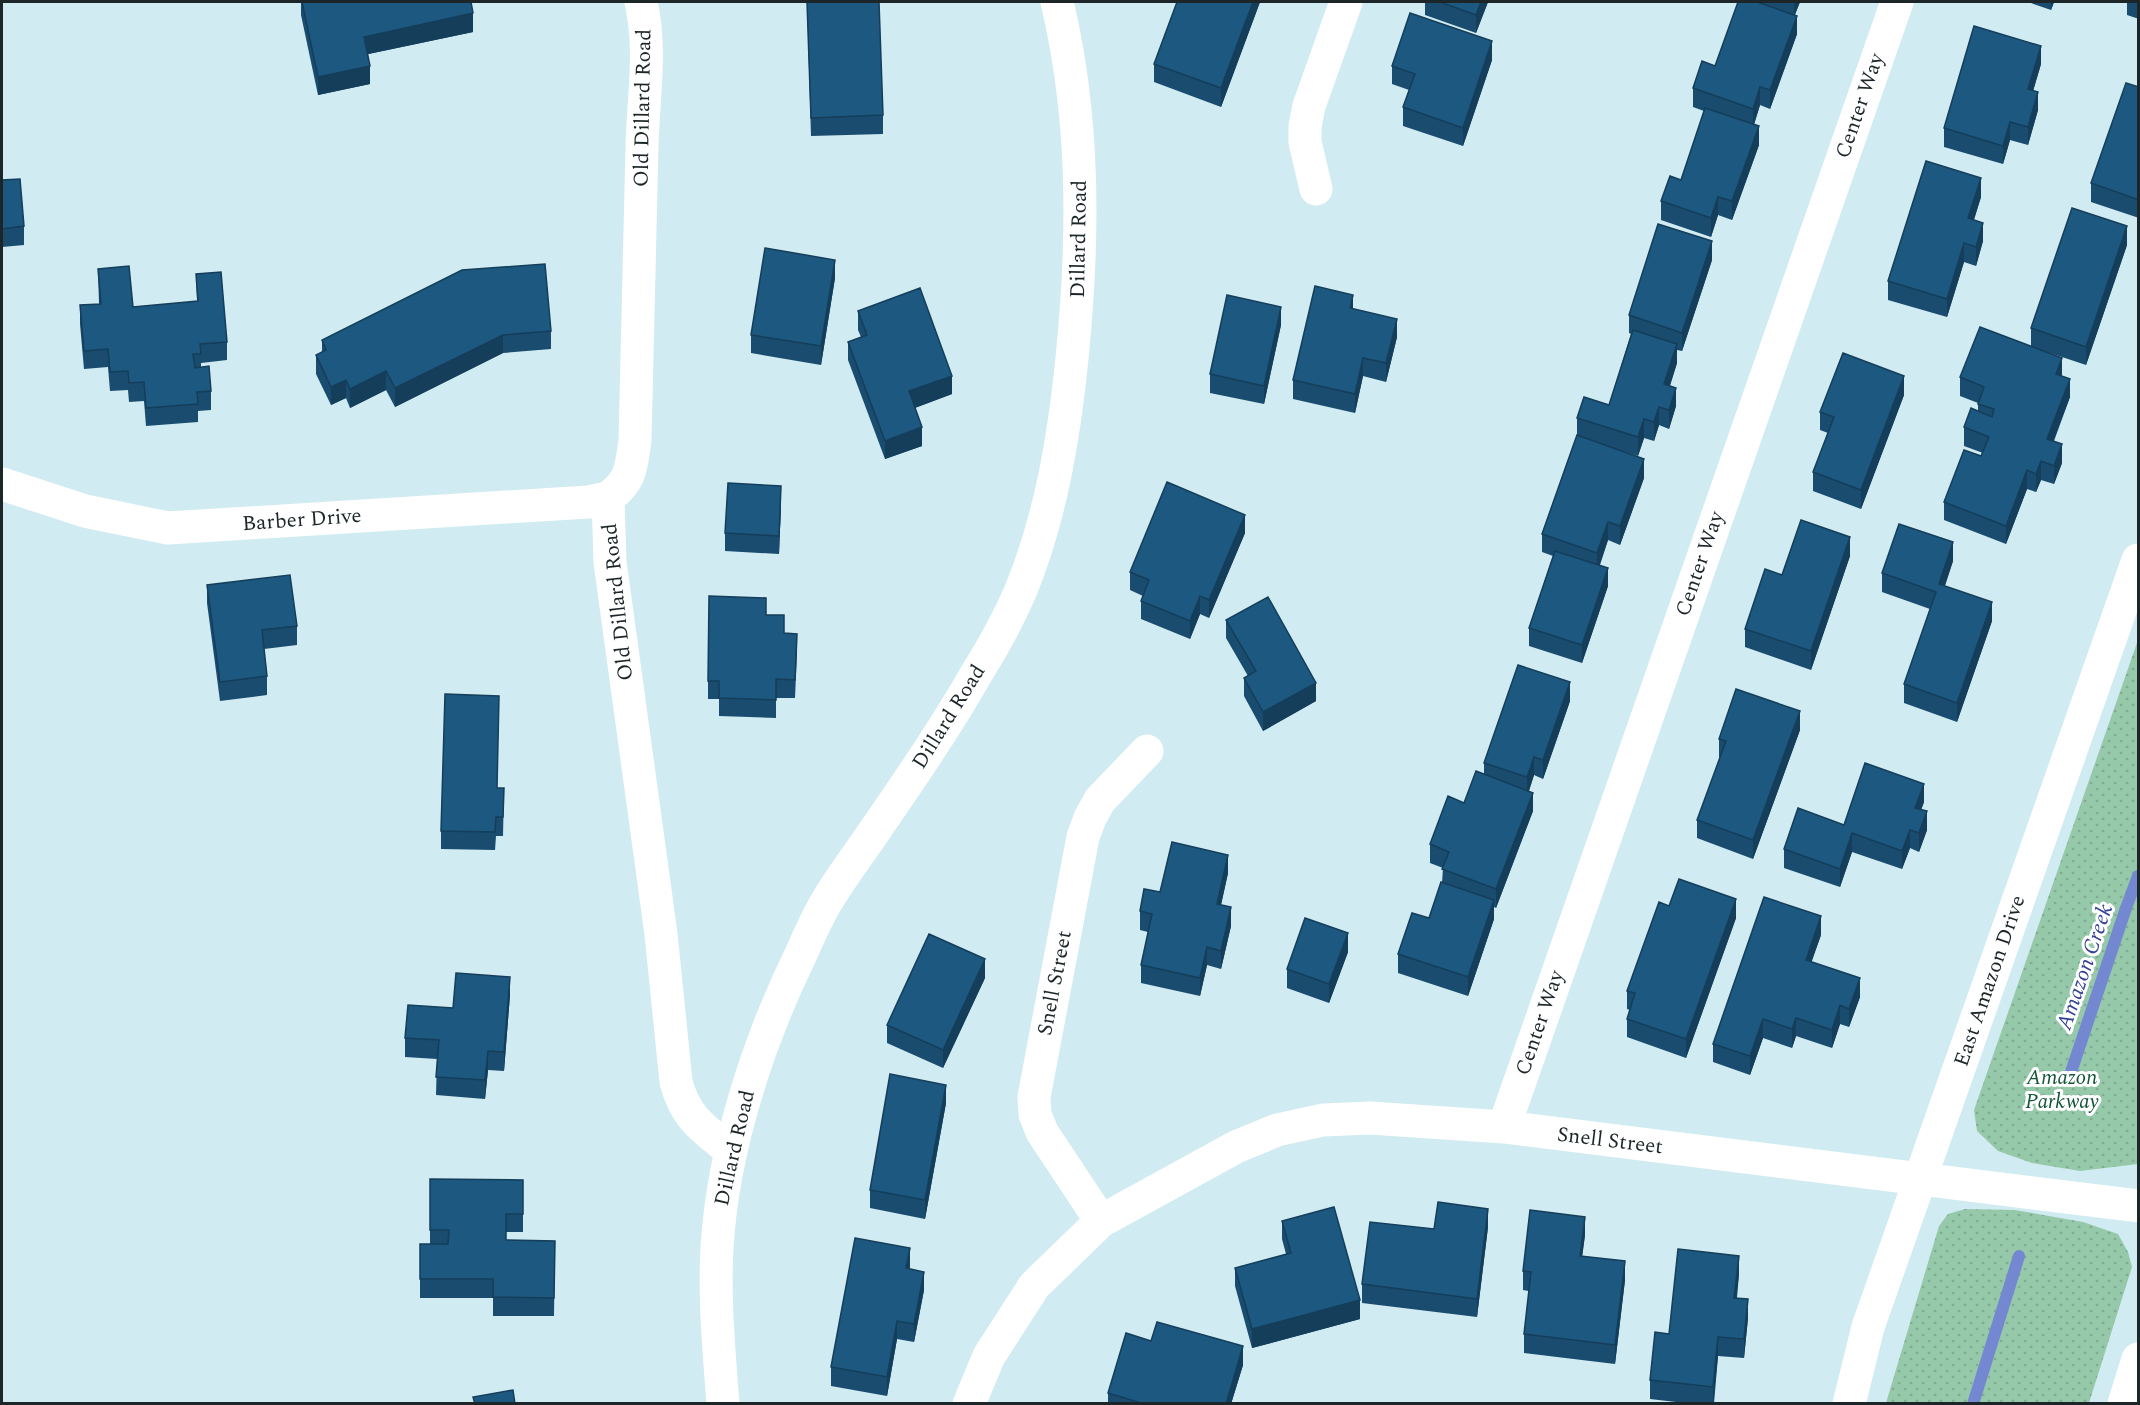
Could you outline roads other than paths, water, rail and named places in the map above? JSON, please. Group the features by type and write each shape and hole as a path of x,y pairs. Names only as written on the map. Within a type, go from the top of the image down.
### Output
{"street":[{"name":"Old Dillard Road","path":"641,2 645,20 647,65 642,126 635,440 631,472 622,487 608,498 610,562 661,934 676,1082 681,1098 693,1119 732,1151"},
{"name":"Dillard Road","path":"723,1404 715,1299 717,1244 732,1151 760,1051 783,992 826,902 917,770 967,691 1020,593 1042,534 1068,406 1081,240 1081,166 1073,95 1057,2"},
{"path":"1316,189 1305,142 1305,126 1309,106 1346,2"},
{"name":"Center Way","path":"1504,1127 1897,2"},
{"name":"Barber Drive","path":"2,484 85,512 168,528 588,502 608,498"},
{"name":"East Amazon Drive","path":"1848,1404 1868,1327 2139,560"},
{"name":"Snell Street","path":"1101,1221 1042,1132 1035,1114 1034,1096 1083,837 1100,800 1147,751"},
{"name":"Snell Street","path":"969,1404 990,1356 1034,1286 1101,1221 1236,1147 1276,1130 1323,1120 1370,1118 1504,1127 2139,1206"},
{"path":"2124,1404 2139,1359"}],"waterway":[{"name":"Amazon Creek","path":"2071,1072 2138,876"},
{"name":"Amazon Creek","path":"1973,1404 2019,1256"}],"park label":[{"name":"Amazon Parkway","path":"2062,1090"}]}
